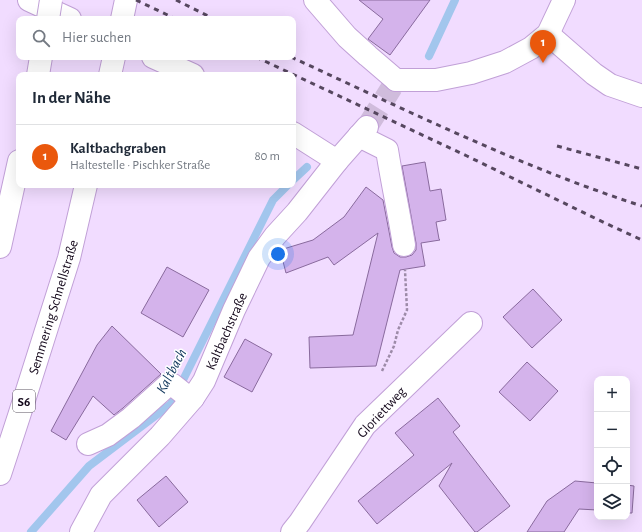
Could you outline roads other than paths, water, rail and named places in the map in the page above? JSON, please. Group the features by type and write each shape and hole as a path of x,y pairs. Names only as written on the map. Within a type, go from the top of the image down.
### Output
{"main road":[{"path":"29,0 64,16"},
{"path":"48,16 51,0"},
{"path":"123,16 126,0"},
{"path":"315,0 347,37 394,83 436,80 471,73 505,62 531,48 548,34 564,0"},
{"path":"548,34 594,74 610,85 642,96"},
{"path":"38,72 40,60"},
{"path":"160,60 186,72"},
{"name":"Kaltbachstraße","path":"81,532 101,494 160,436 183,392 204,381 234,310 259,258 275,236 297,212 337,161 363,131 387,150 404,245"},
{"path":"296,135 337,161"},
{"path":"0,247 16,175"},
{"name":"Semmering Schnellstraße","path":"0,474 69,258 85,188"},
{"name":"Gloriettweg","path":"292,532 365,425 471,323"},
{"path":"88,444 108,435 131,418 169,384 183,392"}],"waterway":[{"name":"Kaltbach","path":"429,56 455,0"},
{"name":"Kaltbach","path":"296,177 307,167"},
{"name":"Kaltbach","path":"31,532 89,466 171,404 273,200 285,188"}],"tunnel":[{"path":"367,127 392,87"}],"railway":[{"path":"136,0 170,16"},
{"path":"176,0 208,16"},
{"path":"296,59 508,156 597,191 642,206"},
{"path":"262,60 288,72"},
{"path":"296,76 642,240"},
{"path":"557,146 642,169"}],"place":[{"name":"Kaltbachgraben","path":"543,63"}]}
